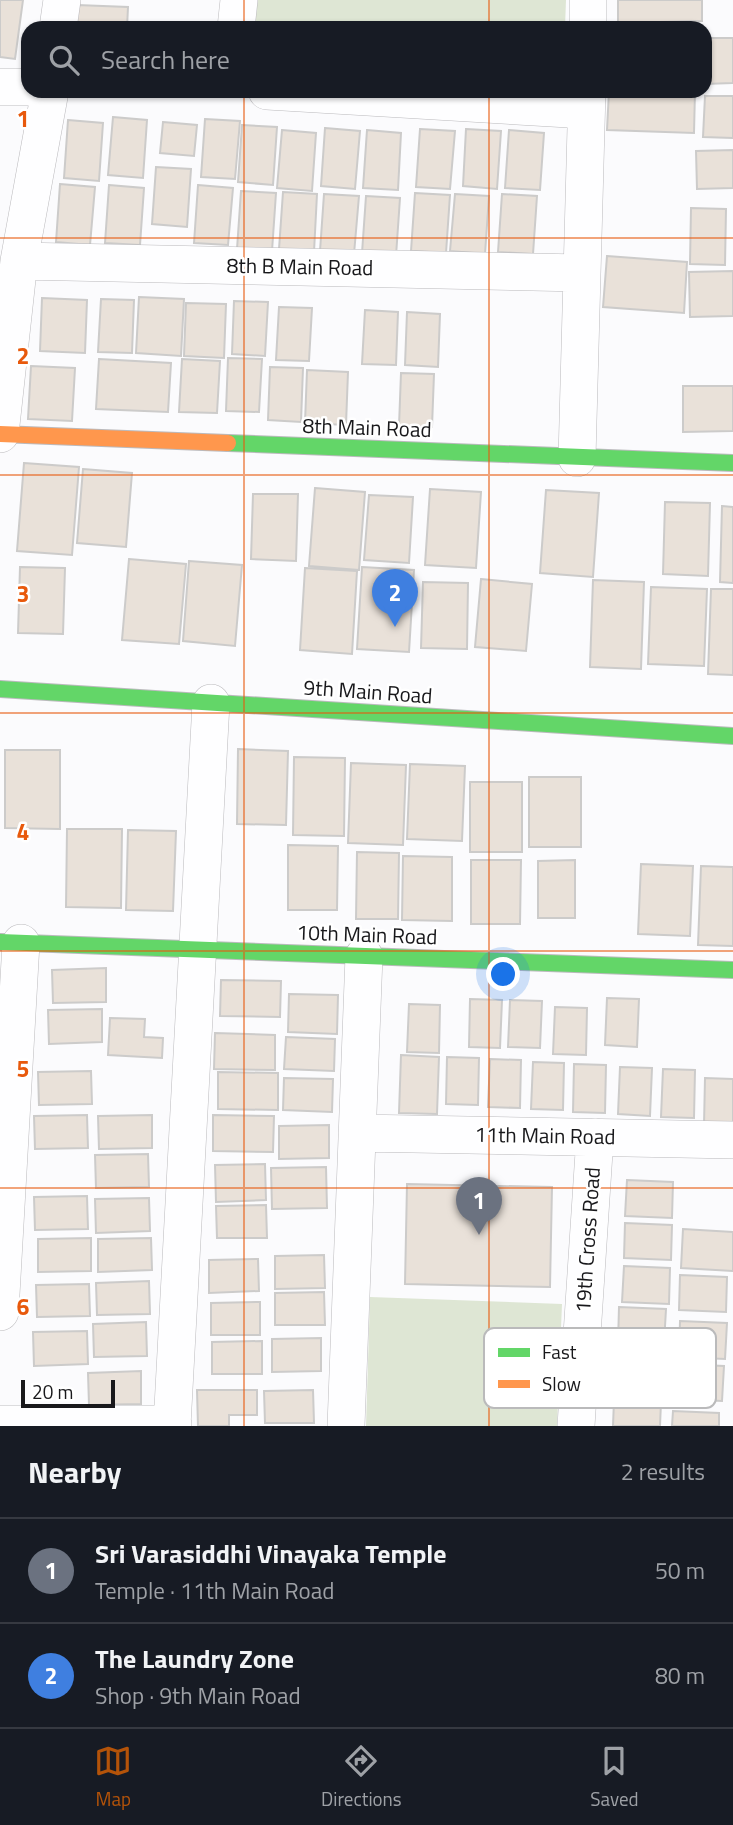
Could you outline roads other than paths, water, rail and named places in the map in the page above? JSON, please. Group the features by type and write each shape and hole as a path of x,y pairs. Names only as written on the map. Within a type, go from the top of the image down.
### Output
{"street":[{"path":"59,21 62,0"},
{"path":"237,21 239,0"},
{"path":"588,0 588,21"},
{"path":"0,87 21,87"},
{"path":"0,434 19,261 49,98"},
{"path":"490,98 586,101 577,458"},
{"name":"8th B Main Road","path":"19,261 581,273"},
{"name":"8th Main Road","path":"0,434 733,463"},
{"name":"9th Main Road","path":"0,689 733,736"},
{"path":"0,1424 173,1425 211,703"},
{"path":"0,1312 10,943"},
{"name":"10th Main Road","path":"10,943 733,970"},
{"path":"346,1426 364,956"},
{"name":"11th Main Road","path":"358,1133 733,1140"},
{"name":"19th Cross Road","path":"582,1328 595,1137"},
{"name":"19th Cross Road","path":"576,1426 577,1408"}],"place":[{"name":"The Laundry Zone","path":"395,627"},
{"name":"Sri Varasiddhi Vinayaka Temple","path":"479,1235"}]}
